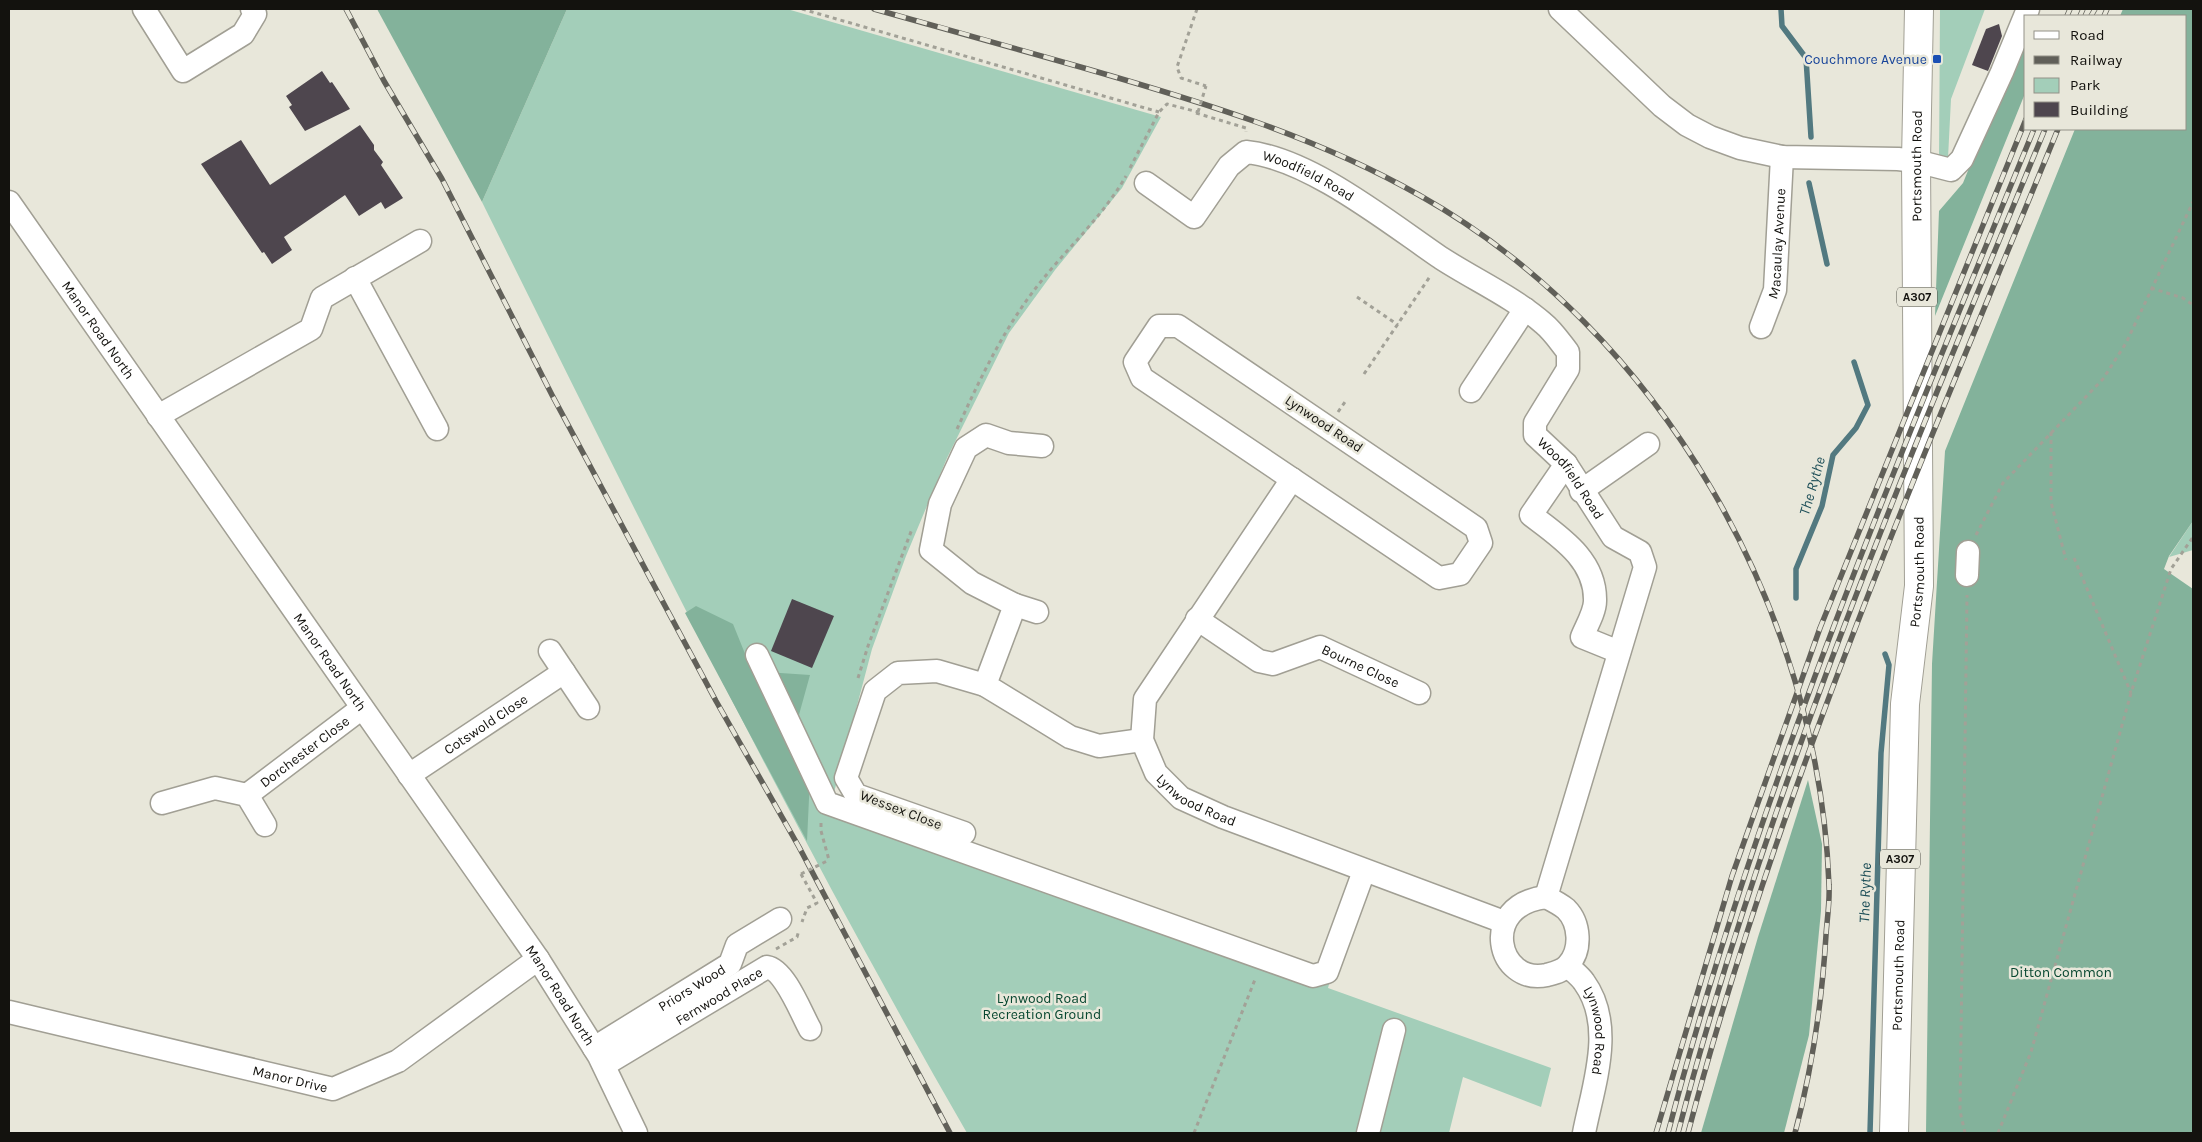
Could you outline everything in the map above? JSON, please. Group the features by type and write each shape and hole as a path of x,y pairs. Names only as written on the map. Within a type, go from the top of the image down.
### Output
{"main road":[{"name":"Portsmouth Road","path":"1894,1133 1905,704 1919,586 1898,160 1919,9"}],"street":[{"path":"144,9 183,72 243,34 255,14 252,9"},
{"path":"1560,9 1662,106 1687,124 1710,137 1740,148 1782,157 1898,160 1951,170 1959,164 2002,72 2024,19"},
{"name":"Woodfield Road","path":"1146,183 1194,217 1230,166 1246,152 1262,154 1305,170 1393,223 1442,258 1525,309 1545,324 1568,352 1568,369 1535,423 1535,435 1566,464 1581,491 1613,538 1640,552 1645,568 1546,897"},
{"name":"Macaulay Avenue","path":"1761,327 1775,290 1782,157"},
{"name":"Manor Road North","path":"9,202 538,959 599,1056 636,1133"},
{"path":"158,416 311,329 322,298 420,241"},
{"path":"355,278 437,429"},
{"path":"1471,391 1525,309"},
{"name":"Lynwood Road","path":"1159,326 1178,326 1302,409 1476,528 1481,542 1460,574 1439,578 1292,479 1142,378 1135,362 1159,326"},
{"path":"1037,612 1015,605 972,583 930,550 940,504 966,448 986,434 1009,443 1042,446"},
{"path":"1581,491 1648,444"},
{"path":"1566,464 1531,515 1567,542 1583,561 1592,579 1595,602 1582,637 1619,652"},
{"name":"Lynwood Road","path":"1292,479 1196,619 1145,699 1142,740 1156,773 1181,798 1223,817 1504,922"},
{"path":"1967,575 1968,552"},
{"path":"985,685 1015,605"},
{"name":"Bourne Close","path":"1196,619 1259,661 1273,664 1320,647 1419,694"},
{"path":"550,651 588,708"},
{"path":"757,655 827,803 1313,976 1327,972 1364,871"},
{"name":"Wessex Close","path":"964,834 856,795 846,778 875,691 898,673 936,671 985,685 1070,737 1099,746 1142,740"},
{"name":"Cotswold Close","path":"409,775 564,672"},
{"name":"Dorchester Close","path":"247,795 362,708"},
{"name":"Dorchester Close","path":"162,803 215,788 247,795 264,825"},
{"path":"1546,897 1566,909 1575,923 1578,936 1576,949 1568,966 1555,973 1542,976 1531,975 1519,970 1509,961 1504,953 1501,940 1504,922 1512,911 1522,903 1534,898 1546,897"},
{"name":"Priors Wood","path":"599,1056 730,964 737,945 780,919"},
{"name":"Manor Drive","path":"9,1012 333,1089 398,1061 538,959"},
{"name":"Lynwood Road","path":"1568,966 1584,982 1598,1010 1600,1032 1599,1061 1584,1133"},
{"name":"Fernwood Place","path":"599,1056 766,968 778,972 810,1029"},
{"path":"1368,1133 1394,1030"}],"path":[{"path":"802,9 1159,112"},
{"path":"1184,108 1198,112 1206,86 1181,78 1177,67 1197,9"},
{"path":"1167,104 1246,128 1246,152"},
{"path":"1968,552 2003,483 2103,379 2126,343 2193,202"},
{"path":"1364,374 1442,258"},
{"path":"2151,288 2183,298 2193,305"},
{"path":"1357,297 1398,325"},
{"path":"2051,432 2051,502 2066,560"},
{"path":"1998,1133 2031,1052 2131,693 2171,569 2193,537"},
{"path":"2074,558 2131,693"},
{"path":"1965,1133 1960,1111 1967,575"},
{"path":"817,902 801,874 829,860 821,831"},
{"path":"1194,1133 1264,958"}],"green space":[{"path":"377,9 567,9 482,202"},
{"name":"Lynwood Road Recreation Ground","path":"567,9 787,9 1161,117 1122,188 1055,270 1009,333 947,458 906,556 872,649 832,800 1331,977 1328,988 1551,1068 1541,1107 1463,1077 1449,1133 967,1133 839,904 717,671 482,202"},
{"path":"1940,9 1985,9 1951,99 1948,158 1939,159"},
{"name":"Ditton Common","path":"2123,9 2193,9 2193,521 2169,556 2164,569 2193,589 2193,1133 1926,1133 1932,664 1945,451 2075,130 2187,130 2187,15 2120,15"},
{"path":"2024,32 2024,96 1935,316 1939,211 1963,183"},
{"path":"2193,521 2193,550 2169,557"},
{"path":"696,606 733,624 752,671 810,675 792,740 810,777 807,841 685,613"},
{"path":"1808,780 1822,844 1821,911 1809,1035 1784,1133 1701,1133 1758,937"}],"building":[{"path":"1999,24 2002,36 1988,71 1972,65 1986,29"},
{"path":"322,71 330,83 332,82 350,109 305,131 289,107 292,105 286,96"},
{"path":"360,125 383,162 381,165 403,198 385,209 381,202 359,216 345,195 284,237 292,250 272,264 264,252 262,253 201,164 241,140 270,185"},
{"path":"792,599 834,616 812,668 771,651"}],"waterway":[{"name":"The Rythe","path":"1781,9 1782,26 1806,58 1811,137"},
{"name":"The Rythe","path":"1809,183 1827,264"},
{"name":"The Rythe","path":"1796,598 1796,569 1822,506 1833,455 1856,428 1868,405 1854,362"},
{"name":"The Rythe","path":"1870,1133 1881,753 1889,665 1885,654"}],"railway":[{"path":"346,9 384,81 442,179 552,395 716,701 799,847 950,1133"},
{"path":"874,9 1084,68 1213,107 1298,138 1379,174 1419,195 1506,252 1584,322 1652,401 1711,488 1759,582 1795,680 1818,782 1829,885 1829,904 1822,985 1815,1035 1795,1133"},
{"path":"2067,15 2070,9"},
{"path":"2080,15 2083,9"},
{"path":"2092,15 2095,9"},
{"path":"2104,15 2107,9"},
{"path":"1656,1133 1732,876 1820,628 2024,124"},
{"path":"1668,1133 1704,1004 1744,877 1788,751 1834,625 1883,501 2034,130"},
{"path":"1678,1133 1714,1004 1754,877 1798,750 1893,500 2045,130"},
{"path":"1688,1133 1724,1004 1809,750 1906,500 2058,130"}],"place":[{"name":"Couchmore Avenue","path":"1937,59"}]}
